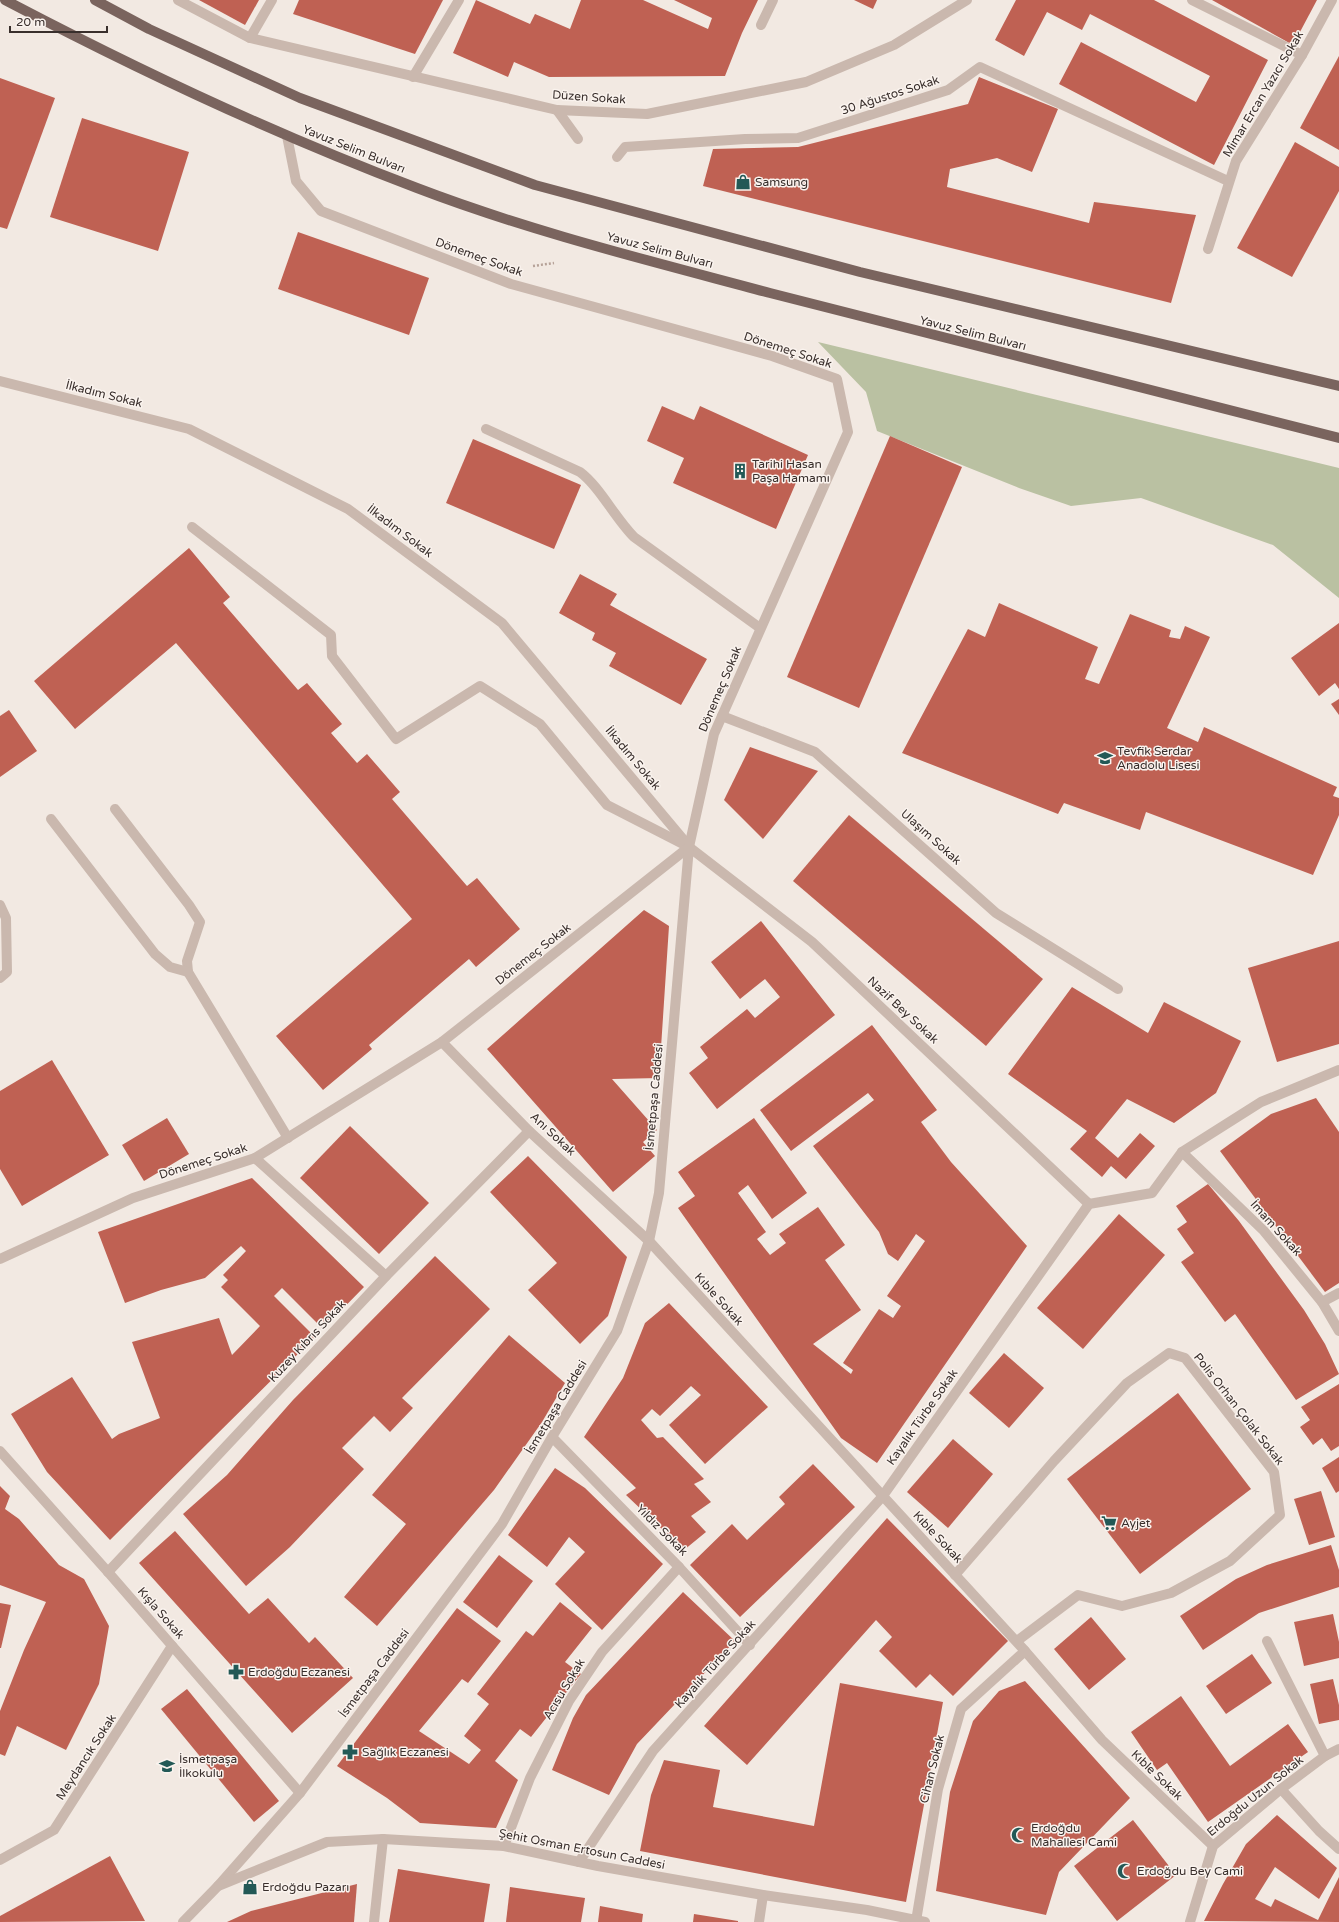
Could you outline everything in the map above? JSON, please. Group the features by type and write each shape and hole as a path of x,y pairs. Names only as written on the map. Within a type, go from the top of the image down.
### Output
{"main road":[{"name":"Yavuz Selim Bulvarı","path":"5,0 94,47 198,97 287,136 419,189 565,238 956,342 1339,438"},
{"path":"94,0 149,29 300,98 534,185 860,272 1339,386"}],"street":[{"name":"Düzen Sokak","path":"178,0 250,38 556,110 647,114 806,82 894,45 967,0"},
{"path":"250,38 272,0"},
{"path":"412,77 458,0"},
{"path":"761,25 773,0"},
{"path":"1192,0 1302,56"},
{"name":"Mimar Ercan Yazıcı Sokak","path":"1208,249 1228,181 1236,161 1302,56 1332,0"},
{"name":"30 Ağustos Sokak","path":"617,157 625,147 745,138 798,138 948,90 980,66 1228,181"},
{"path":"556,110 578,139"},
{"name":"Dönemeç Sokak","path":"0,1260 133,1198 255,1158 442,1042 689,847 714,734 848,432 837,379 772,356 511,284 321,211 296,181 287,136"},
{"name":"İlkadım Sokak","path":"0,381 189,429 348,509 502,622 689,847"},
{"path":"486,429 580,472 588,478 621,523 634,537 760,628"},
{"path":"192,526 331,635 332,656 396,739 480,686 540,724 607,805 689,847"},
{"name":"Ulaşım Sokak","path":"722,716 815,752 996,913 1118,989"},
{"path":"115,809 189,905 200,922 187,961 188,972 288,1138"},
{"path":"51,819 155,954 170,967 188,972"},
{"name":"Nazif Bey Sokak","path":"689,847 812,942 1089,1204"},
{"name":"İsmetpaşa Caddesi","path":"218,1886 300,1793 502,1524 552,1437 617,1331 649,1241 659,1193 689,847"},
{"path":"0,905 6,918 7,972 0,978"},
{"name":"Anı Sokak","path":"442,1042 530,1131 649,1241"},
{"path":"1089,1204 1152,1194 1182,1152 1261,1102 1339,1070"},
{"name":"Kuzey Kıbrıs Sokak","path":"108,1572 386,1276 530,1131"},
{"name":"İmam Sokak","path":"1182,1152 1264,1231 1322,1302 1339,1331"},
{"path":"255,1158 386,1276"},
{"name":"Kayalık Türbe Sokak","path":"579,1862 653,1751 882,1497 1089,1204"},
{"name":"Kıble Sokak","path":"649,1241 882,1497 1025,1651 1102,1740 1212,1846"},
{"path":"1322,1302 1339,1293"},
{"name":"Polis Orhan Çolak Sokak","path":"955,1575 1054,1462 1127,1383 1170,1353 1185,1358 1274,1472 1280,1515 1230,1561 1171,1593 1122,1606 1078,1595 1016,1642"},
{"name":"Yıldız Sokak","path":"552,1437 679,1567 750,1645"},
{"name":"Kışla Sokak","path":"0,1451 108,1572 300,1793"},
{"name":"Acısu Sokak","path":"504,1846 530,1778 569,1701 602,1652 679,1567"},
{"path":"1267,1641 1326,1756"},
{"name":"Meydancık Sokak","path":"0,1860 54,1830 172,1646"},
{"name":"Cihan Sokak","path":"920,1922 938,1789 961,1709 1025,1651"},
{"name":"Erdoğdu Uzun Sokak","path":"1190,1922 1212,1846 1281,1788 1326,1756 1339,1749"},
{"path":"1281,1788 1319,1831 1339,1849"},
{"path":"374,1922 383,1839"},
{"name":"Şehit Osman Ertosun Caddesi","path":"183,1922 218,1886 327,1842 383,1839 504,1846 579,1862 763,1896 867,1910 920,1922"},
{"path":"759,1922 763,1896"}],"green space":[{"path":"818,342 1339,468 1339,598 1273,545 1141,498 1071,506 1019,488 877,431 866,392"}],"building":[{"path":"199,0 259,0 245,25"},
{"path":"299,0 443,0 415,54 293,14"},
{"path":"476,0 530,24 535,14 570,29 581,0 643,0 708,29 712,18 674,0 758,0 742,33 725,76 549,77 514,62 508,77 453,53"},
{"path":"854,0 877,0 873,9"},
{"path":"1016,0 1154,0 1268,60 1214,165 1059,84 1081,42 1196,102 1210,76 1090,14 1082,30 1047,12 1024,56 995,40"},
{"path":"1212,0 1317,0 1293,45"},
{"path":"1339,56 1339,150 1300,128"},
{"path":"979,77 1058,109 1032,172 997,158 950,169 947,187 1089,223 1094,202 1196,215 1171,303 703,186 713,149 798,147 968,104"},
{"path":"0,78 55,98 7,229 0,227"},
{"path":"82,118 189,152 158,251 50,217"},
{"path":"1295,142 1339,167 1339,191 1292,277 1237,248"},
{"path":"298,232 429,278 409,335 278,289"},
{"name":"Tarihi Hasan Paşa Hamamı","path":"662,406 694,420 700,406 808,455 776,529 673,483 684,458 647,441"},
{"path":"890,436 962,467 859,708 787,677"},
{"path":"473,439 581,485 554,549 446,503"},
{"path":"189,548 230,597 223,603 298,690 307,683 342,724 331,733 357,763 367,754 400,792 392,799 467,886 477,878 520,929 476,967 469,959 369,1045 372,1049 323,1090 276,1036 412,919 176,643 75,729 34,681"},
{"path":"580,574 617,594 610,605 707,659 681,705 609,666 616,653 592,640 595,633 559,613"},
{"path":"999,603 1098,647 1085,679 1099,684 1130,614 1171,630 1169,637 1180,639 1185,626 1210,637 1167,728 1198,742 1204,727 1337,787 1333,796 1339,798 1339,815 1313,875 1146,812 1140,830 1064,803 1058,814 902,753 968,629 985,637"},
{"path":"1339,623 1339,689 1335,683 1319,696 1291,658"},
{"path":"1339,699 1339,715 1331,704"},
{"path":"9,710 37,751 0,777 0,716"},
{"path":"750,747 818,771 763,839 724,800"},
{"path":"849,815 1043,979 986,1046 793,881"},
{"path":"644,910 669,926 659,1078 612,1079 657,1130 643,1142 655,1156 613,1192 487,1049"},
{"path":"761,921 835,1015 717,1109 689,1073 708,1058 700,1047 747,1009 755,1018 780,997 765,979 740,999 711,962"},
{"path":"1339,941 1339,1044 1277,1062 1248,968"},
{"path":"1072,987 1148,1033 1164,1002 1241,1041 1216,1093 1174,1123 1127,1099 1095,1138 1118,1158 1140,1133 1155,1146 1126,1179 1111,1166 1102,1177 1070,1149 1087,1131 1008,1074"},
{"path":"872,1025 937,1110 921,1122 951,1162 1027,1246 877,1463 841,1438 678,1208 695,1196 678,1172 754,1118 807,1193 772,1219 748,1185 738,1193 766,1232 757,1239 770,1255 786,1243 779,1234 818,1207 845,1245 825,1260 861,1310 813,1344 851,1374 853,1370 843,1363 879,1309 893,1318 901,1306 887,1296 925,1241 916,1234 898,1261 888,1254 879,1232 813,1146 874,1100 868,1093 791,1151 760,1110"},
{"path":"52,1060 109,1155 22,1206 0,1169 0,1091"},
{"path":"1316,1098 1339,1132 1339,1283 1325,1292 1220,1151 1271,1114"},
{"path":"167,1118 189,1154 144,1181 122,1145"},
{"path":"350,1126 429,1203 379,1254 300,1178"},
{"path":"528,1156 627,1257 608,1316 580,1344 528,1290 557,1263 490,1192"},
{"path":"252,1178 364,1287 323,1329 282,1288 274,1296 315,1337 110,1540 47,1472 11,1414 72,1377 112,1439 119,1434 160,1418 132,1342 219,1318 232,1355 260,1326 221,1287 228,1280 223,1275 246,1251 241,1246 205,1278 161,1290 125,1303 98,1232"},
{"path":"1208,1184 1239,1221 1304,1310 1325,1344 1339,1374 1296,1400 1235,1314 1225,1322 1181,1262 1194,1253 1177,1229 1187,1222 1176,1206"},
{"path":"1119,1214 1165,1255 1083,1349 1037,1308"},
{"path":"435,1256 490,1309 402,1398 413,1408 390,1432 374,1416 342,1448 364,1469 290,1547 246,1586 183,1514 227,1475 293,1400"},
{"path":"669,1303 768,1407 705,1464 669,1425 701,1395 691,1386 660,1416 652,1409 641,1420 657,1438 663,1437 704,1479 694,1484 711,1502 691,1516 706,1532 684,1550 626,1495 636,1488 584,1437 623,1378 645,1323"},
{"path":"509,1335 565,1383 542,1422 494,1490 377,1626 344,1597 406,1524 372,1495"},
{"path":"1004,1353 1044,1388 1009,1428 969,1393"},
{"path":"1339,1384 1339,1446 1331,1451 1322,1438 1313,1445 1300,1427 1310,1420 1301,1407"},
{"path":"1178,1393 1251,1489 1140,1574 1067,1479"},
{"path":"953,1439 993,1474 948,1528 907,1492"},
{"path":"1339,1457 1339,1491 1336,1493 1322,1468"},
{"path":"813,1464 855,1507 740,1617 690,1565 732,1524 747,1540 785,1504 779,1497"},
{"path":"555,1468 585,1488 663,1564 602,1630 555,1584 585,1552 569,1537 547,1567 508,1535"},
{"path":"0,1486 10,1496 5,1509 19,1519 59,1565 84,1579 109,1626 99,1684 66,1750 17,1726 5,1756 0,1754 0,1711 24,1650 46,1602 0,1585"},
{"path":"1321,1491 1335,1537 1309,1545 1294,1499"},
{"path":"887,1518 1008,1641 953,1696 930,1674 916,1688 879,1651 892,1637 876,1620 747,1765 704,1726"},
{"path":"175,1531 249,1614 268,1598 309,1643 315,1637 353,1678 292,1733 139,1563"},
{"path":"1331,1545 1339,1570 1339,1587 1259,1613 1203,1650 1180,1616 1236,1579 1267,1565"},
{"path":"499,1555 533,1581 497,1628 463,1602"},
{"path":"683,1592 735,1641 637,1744 609,1795 552,1770 573,1718 586,1695"},
{"path":"560,1602 592,1628 565,1662 581,1674 531,1737 520,1729 495,1761 518,1780 496,1828 420,1823 387,1798 337,1766 457,1608 501,1641 468,1683 462,1679 419,1731 469,1764 481,1750 464,1736 489,1704 477,1694 526,1631 533,1636"},
{"path":"0,1603 11,1605 1,1648 0,1648"},
{"path":"1333,1614 1339,1642 1339,1658 1304,1666 1294,1622"},
{"path":"1091,1617 1126,1659 1089,1690 1054,1649"},
{"path":"1252,1654 1272,1683 1226,1714 1206,1686"},
{"path":"1333,1679 1339,1705 1339,1720 1319,1724 1310,1684"},
{"name":"Erdoğdu Mahallesi Cami","path":"1025,1681 1130,1798 1059,1872 1046,1915 936,1891 950,1792 973,1721 999,1691"},
{"path":"840,1683 943,1702 906,1902 640,1851 651,1795 664,1760 720,1770 713,1807 814,1826"},
{"path":"187,1689 279,1801 254,1822 161,1709"},
{"path":"1181,1696 1230,1766 1288,1724 1308,1752 1208,1822 1167,1763 1157,1770 1131,1732"},
{"path":"1277,1815 1337,1868 1319,1899 1275,1867 1255,1899 1271,1907 1275,1899 1318,1920 1339,1877 1339,1922 1204,1921 1246,1844"},
{"name":"Erdoğdu Bey Cami","path":"1133,1820 1176,1875 1117,1921 1074,1866"},
{"path":"110,1856 145,1921 0,1922 0,1916"},
{"path":"398,1869 490,1884 484,1922 389,1922"},
{"path":"357,1884 354,1922 227,1922 251,1911"},
{"path":"510,1887 585,1898 581,1922 506,1922"},
{"path":"600,1906 643,1914 642,1922 598,1922"},
{"path":"694,1914 738,1921 738,1922 693,1922"}],"place":[{"name":"Samsung","path":"743,182"},
{"name":"Tarihi Hasan Paşa Hamamı","path":"740,471"},
{"name":"Tevfik Serdar Anadolu Lisesi","path":"1105,758"},
{"name":"Ayjet","path":"1109,1523"},
{"name":"Erdoğdu Eczanesi","path":"236,1672"},
{"name":"Sağlık Eczanesi","path":"350,1752"},
{"name":"İsmetpaşa İlkokulu","path":"167,1766"},
{"name":"Erdoğdu Mahallesi Cami","path":"1019,1835"},
{"name":"Erdoğdu Bey Cami","path":"1125,1871"},
{"name":"Erdoğdu Pazarı","path":"250,1887"}]}
